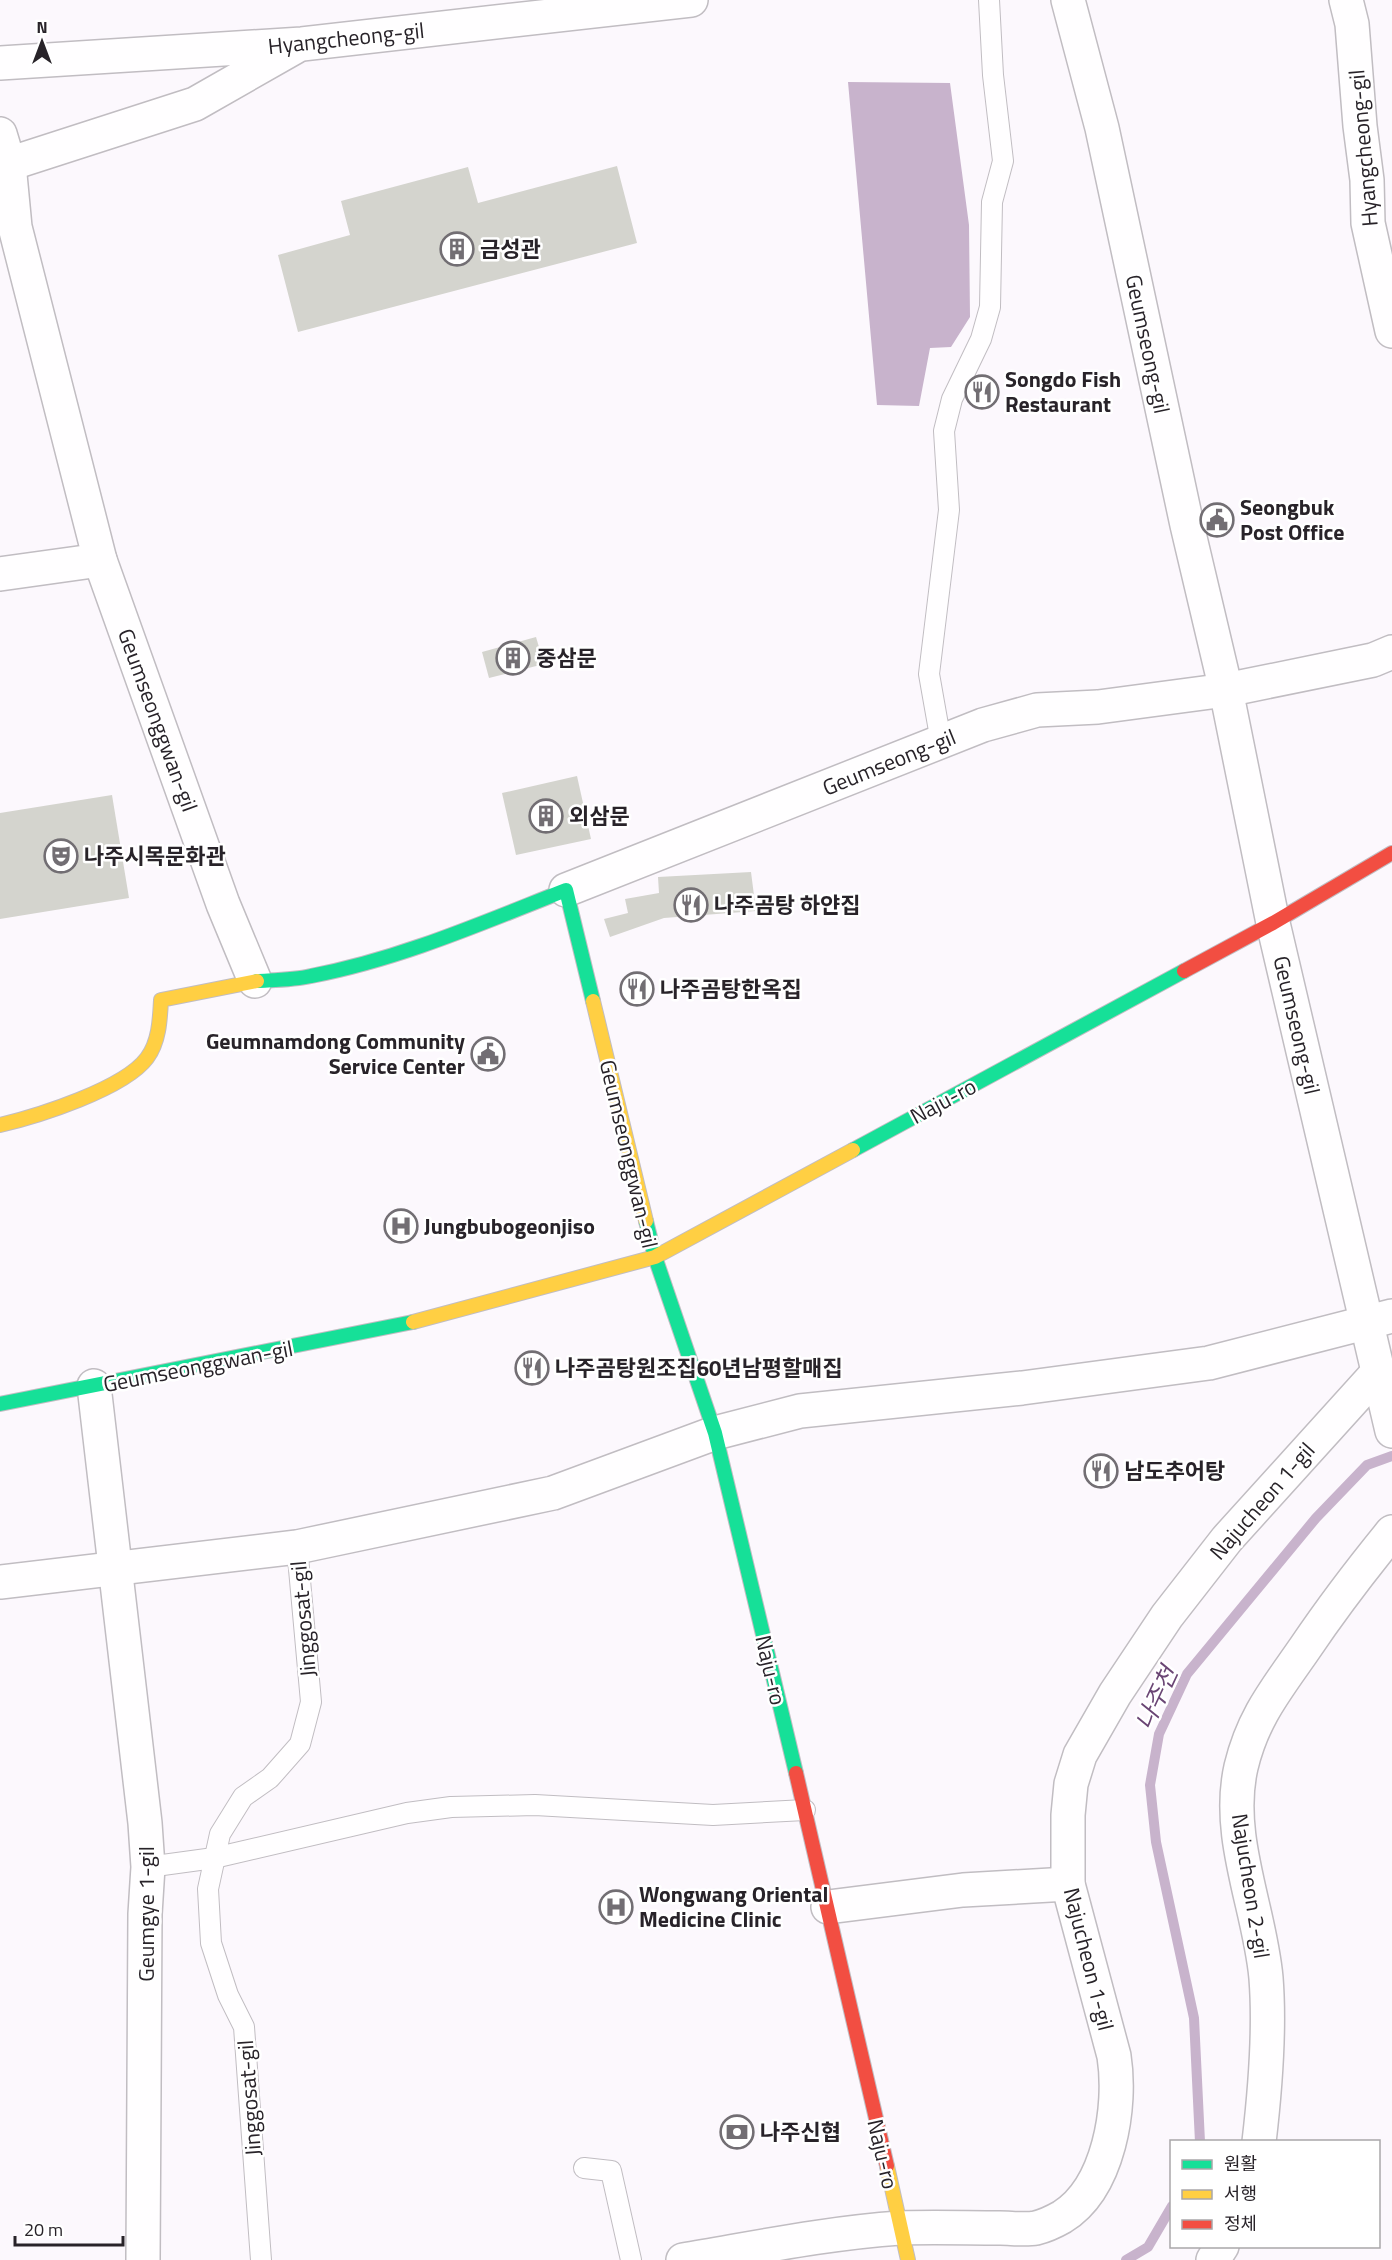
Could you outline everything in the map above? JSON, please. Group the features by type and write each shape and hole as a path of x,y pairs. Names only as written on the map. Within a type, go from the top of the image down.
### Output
{"street":[{"name":"Hyangcheong-gil","path":"0,63 302,44 644,3 692,0"},
{"name":"Geumseong-gil","path":"1068,0 1102,128 1187,525 1226,690 1273,923 1380,1320 1379,1371 1392,1431"},
{"name":"Hyangcheong-gil","path":"1346,0 1352,24 1367,180 1368,223 1392,331"},
{"path":"4,149 195,104 302,44"},
{"name":"Geumseonggwan-gil","path":"4,149 8,229 100,560 224,904 255,981"},
{"path":"0,574 100,560"},
{"path":"1226,690 1373,660 1392,652"},
{"name":"Geumseong-gil","path":"566,890 984,725 1036,710 1098,707 1226,690"},
{"name":"Naju-ro","path":"908,2260 828,1907 715,1434 655,1257 1273,923 1392,853"},
{"path":"0,1125 85,1095 123,1078 142,1065 155,1044 161,1000 255,981 309,977 432,944 566,890"},
{"name":"Geumseonggwan-gil","path":"0,1404 412,1322 655,1257 566,890"},
{"path":"715,1434 800,1411 1022,1388 1209,1363 1380,1320"},
{"name":"Najucheon 1-gil","path":"683,2260 823,2237 1036,2228 1062,2217 1084,2197 1098,2174 1115,2112 1117,2077 1114,2056 1068,1884 1068,1815 1071,1784 1080,1755 1088,1738 1167,1616 1227,1539 1379,1371"},
{"path":"94,1386 116,1569"},
{"name":"Jinggosat-gil","path":"0,1582 297,1547 553,1493 715,1434"},
{"name":"Najucheon 2-gil","path":"1259,2140 1264,2103 1266,1978 1239,1830 1237,1799 1241,1769 1252,1731 1280,1682 1332,1608 1392,1532"},
{"name":"Geumgye 1-gil","path":"116,1569 148,1867 145,1914 142,2260"},
{"path":"828,1907 963,1890 1068,1884"}],"lane":[{"path":"941,742 929,674 949,510 944,431 952,399 981,339 990,307 992,201 1003,160 993,75 989,0"},
{"name":"Jinggosat-gil","path":"261,2260 244,2027 228,1995 211,1943 208,1889 219,1834 243,1797 270,1778 300,1744 311,1702 297,1547"},
{"path":"148,1867 214,1858 407,1813 451,1807 535,1805 713,1815 805,1810"},
{"path":"584,2168 611,2171 631,2260"}],"shaded area":[{"path":"848,82 950,83 969,225 970,317 951,347 930,348 919,406 877,405"}],"building":[{"name":"금성관","path":"617,166 637,243 298,332 278,255 350,235 341,201 468,167 478,203"},
{"name":"중삼문","path":"536,637 544,664 489,678 482,652"},
{"name":"외삼문","path":"577,776 591,839 516,855 502,793"},
{"name":"나주시목문화관","path":"112,795 129,898 0,919 0,813"},
{"name":"나주곰탕 하얀집","path":"751,872 756,911 664,918 610,937 604,919 628,913 625,899 659,893 658,877"}],"waterway":[{"name":"나주천","path":"1200,2140 1194,2018 1156,1842 1150,1785 1159,1734 1187,1674 1316,1518 1367,1465 1392,1456"},
{"name":"나주천","path":"1126,2260 1148,2247 1170,2209"}],"traffic: fast":[{"path":"257,981 305,977 377,960 440,939 566,890 593,1001"},
{"path":"853,1150 1184,971"},
{"path":"646,1221 655,1257 715,1433 796,1773"},
{"path":"0,1404 413,1322"}],"traffic: slow":[{"path":"0,1125 79,1100 120,1080 136,1069 147,1058 154,1045 161,1000 257,981"},
{"path":"593,1001 646,1221"},
{"path":"413,1322 655,1257 853,1150"},
{"path":"887,2166 908,2260"}],"traffic: jam":[{"path":"1184,971 1273,923 1392,853"},
{"path":"796,1773 887,2166"}],"place":[{"name":"금성관","path":"457,249"},
{"name":"Songdo Fish Restaurant","path":"982,392"},
{"name":"Seongbuk Post Office","path":"1217,520"},
{"name":"중삼문","path":"513,658"},
{"name":"외삼문","path":"546,816"},
{"name":"나주시목문화관","path":"61,856"},
{"name":"나주곰탕 하얀집","path":"691,905"},
{"name":"나주곰탕한옥집","path":"637,989"},
{"name":"Geumnamdong Community Service Center","path":"488,1054"},
{"name":"Jungbubogeonjiso","path":"401,1226"},
{"name":"나주곰탕원조집60년남평할매집","path":"532,1368"},
{"name":"남도추어탕","path":"1101,1471"},
{"name":"Wongwang Oriental Medicine Clinic","path":"616,1907"},
{"name":"나주신협","path":"737,2132"}]}
